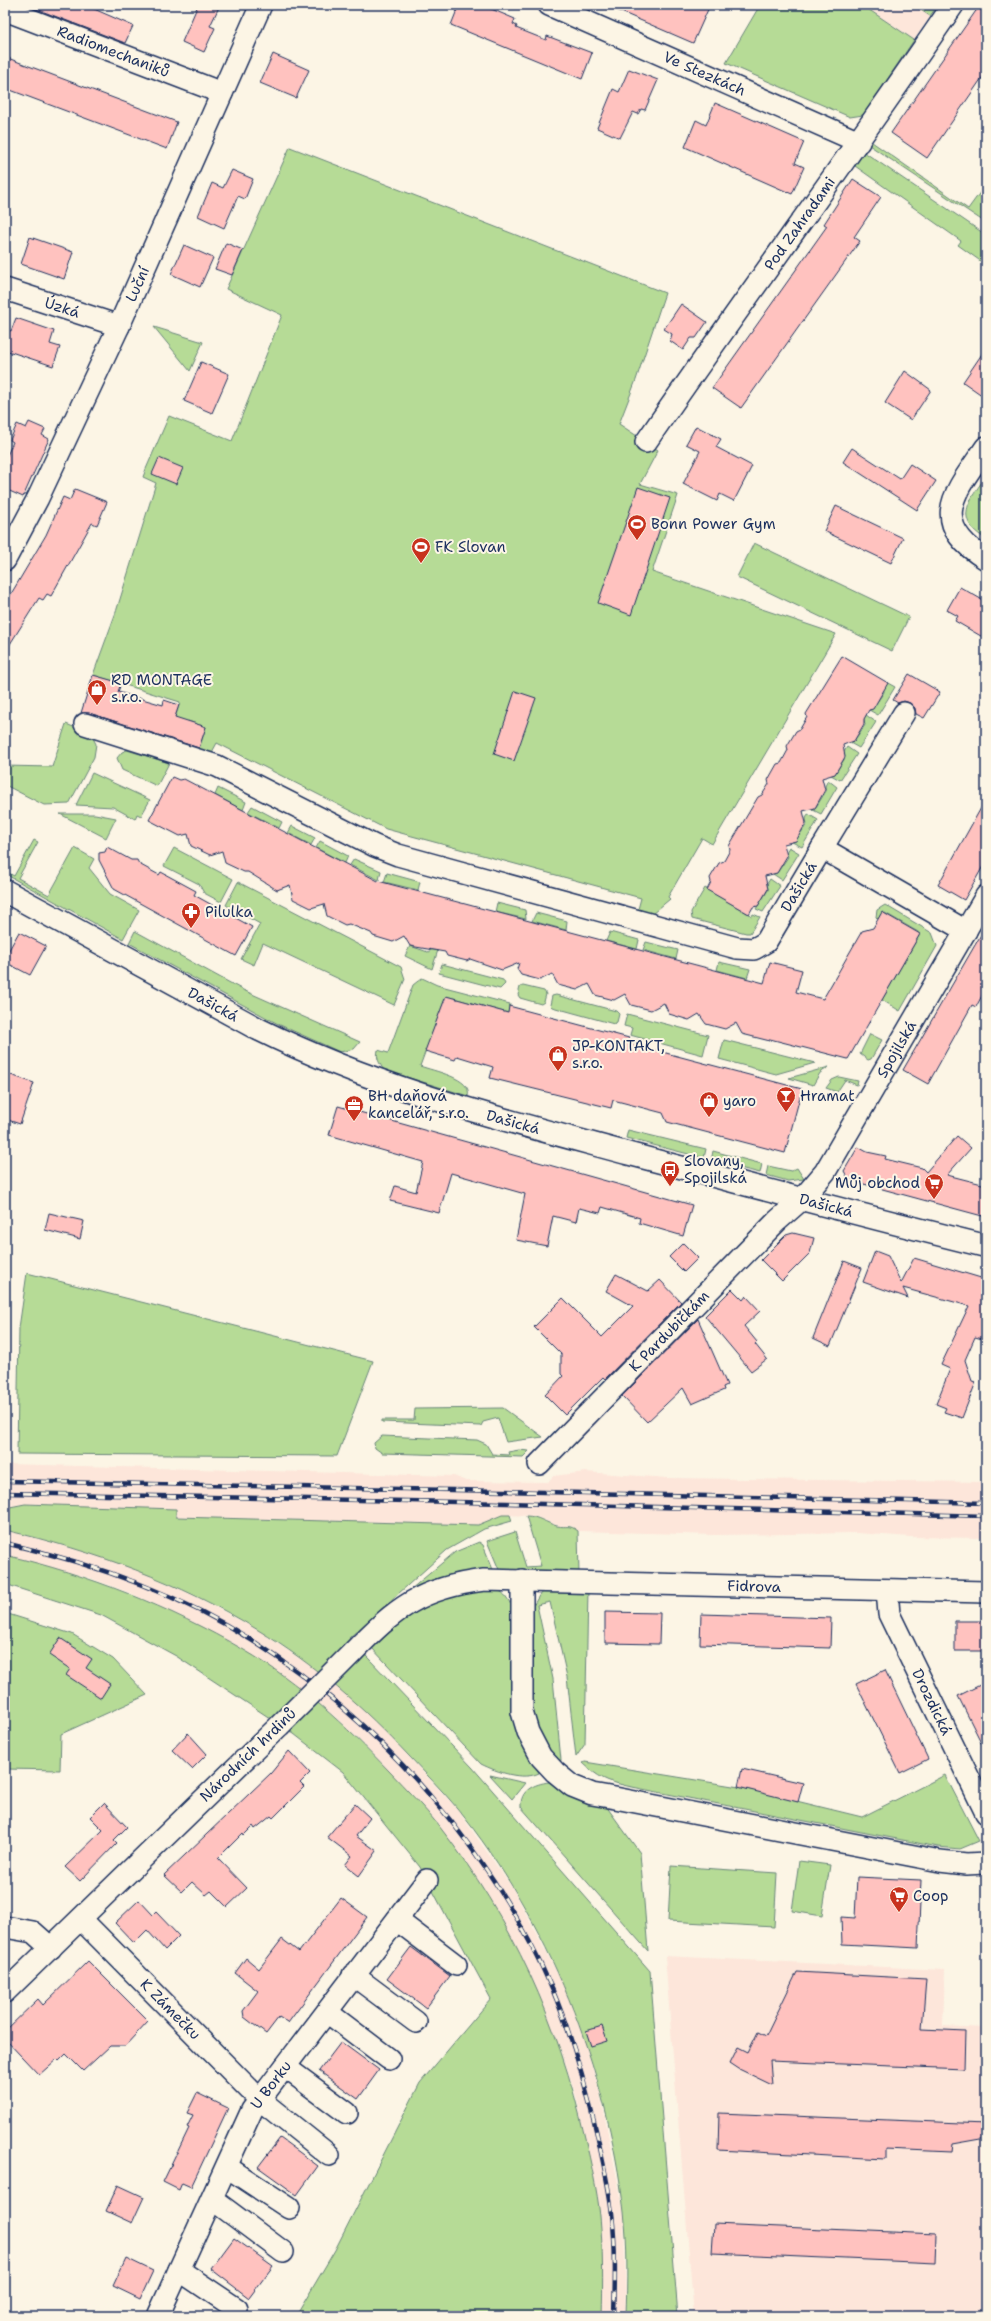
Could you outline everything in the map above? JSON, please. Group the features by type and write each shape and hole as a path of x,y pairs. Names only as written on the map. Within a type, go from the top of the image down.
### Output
{"main road":[{"name":"Dašická","path":"5,891 251,1025 298,1049 358,1074 403,1090 507,1121 986,1246"}],"street":[{"name":"Luční","path":"5,560 38,498 120,326 261,5"},
{"name":"Ve Stezkách","path":"549,5 859,142"},
{"name":"Pod Zahradami","path":"646,442 731,319 859,142 953,5"},
{"name":"Radiomechaniků","path":"5,10 222,93"},
{"name":"Úzká","path":"5,288 120,326"},
{"path":"986,447 958,488 951,502 950,513 952,524 960,536 986,559"},
{"path":"822,848 904,713"},
{"name":"Dašická","path":"85,724 217,766 375,846 398,855 746,949 760,947 766,942 822,848 966,931"},
{"name":"Spojilská","path":"802,1199 825,1172 986,896"},
{"name":"K Pardubičkám","path":"539,1464 777,1222 802,1199"},
{"name":"Národních hrdinů","path":"5,1992 279,1726 397,1609 420,1596 465,1582 484,1580 522,1580"},
{"path":"522,1580 522,1696 525,1723 541,1757 555,1772 572,1786 592,1794 940,1861 966,1864 986,1863"},
{"name":"Fidrova","path":"522,1580 986,1592"},
{"name":"Drozdická","path":"887,1590 889,1614 986,1812"},
{"name":"U Borku","path":"162,2315 179,2270 259,2099 427,1880"},
{"name":"K Zámečku","path":"81,1919 259,2099 329,2155"},
{"path":"397,1920 456,1965"},
{"path":"5,1928 33,1932 51,1948"},
{"path":"353,1976 416,2022"},
{"path":"326,2012 389,2059"},
{"path":"285,2067 347,2113"},
{"path":"227,2166 289,2208"},
{"path":"212,2199 283,2252"},
{"path":"179,2270 237,2309"}],"shaded area":[{"path":"862,5 938,5 914,40"},
{"path":"5,1464 454,1476 466,1481 548,1482 553,1476 586,1472 667,1478 986,1482 986,1538 910,1537 857,1533 715,1535 578,1531 571,1526 558,1526 534,1516 502,1515 479,1525 176,1517 176,1509 25,1504 5,1508"},
{"path":"5,1530 98,1555 139,1571 193,1595 258,1630 312,1667 350,1698 384,1730 457,1809 513,1889 564,1986 585,2042 600,2093 624,2213 626,2316 602,2316 600,2216 577,2099 561,2050 438,1824 366,1747 334,1716 298,1687 245,1651 182,1617 130,1593 90,1578 5,1555"},
{"path":"665,1956 945,1970 943,2026 986,2028 986,2316 694,2316"}],"green space":[{"path":"760,5 862,5 914,40 863,115 850,117 726,63"},
{"path":"913,5 938,5 930,16"},
{"path":"872,142 968,209 984,187 986,188 986,223 869,145"},
{"path":"290,147 665,293 636,380 619,424 658,450 640,484 678,495 652,572 836,634 712,844 702,838 668,897 670,899 652,914 637,913 641,898 386,829 217,743 211,754 199,749 206,727 188,721 181,743 168,740 180,702 93,675 116,612 156,483 143,477 169,416 232,441 282,315 226,289"},
{"path":"864,152 986,235 986,265 958,245 961,241 855,166"},
{"path":"154,327 203,342 190,371"},
{"path":"986,476 986,539 976,532 970,524 967,517 967,509 974,494"},
{"path":"754,543 909,617 892,651 737,577"},
{"path":"886,682 895,687 878,715 869,710 873,708 884,692 883,686"},
{"path":"866,715 876,722 859,748 850,743 854,741 865,725 864,719"},
{"path":"66,724 91,734 96,744 94,757 69,804 44,805 5,785 5,766 52,767"},
{"path":"847,747 857,754 840,780 831,775 835,774 845,758 844,752"},
{"path":"127,750 169,763 157,786 122,770 117,758 122,752"},
{"path":"92,773 150,800 141,816 137,814 135,819 113,807 76,805"},
{"path":"828,780 837,787 821,814 811,809 816,807 826,791 825,786"},
{"path":"218,788 246,802 243,810 215,795"},
{"path":"252,806 282,822 279,828 248,812"},
{"path":"60,814 95,814 116,818 106,838"},
{"path":"808,814 818,820 802,847 792,842 796,840 807,824 806,819"},
{"path":"292,826 315,838 311,845 288,833"},
{"path":"34,840 38,842 18,878 49,895 75,848 94,859 89,868 110,894 139,910 123,939 5,874 5,871 14,876"},
{"path":"320,841 348,856 345,863 316,848"},
{"path":"789,847 799,853 782,880 773,874 777,873 788,857 786,852"},
{"path":"174,848 233,879 221,902 204,893 199,884 164,866"},
{"path":"354,859 381,871 379,880 350,865"},
{"path":"387,873 420,882 418,890 384,882"},
{"path":"770,879 780,886 763,912 756,909 768,890 767,884"},
{"path":"238,882 401,967 405,979 394,1005 263,943 254,965 241,959 260,924 226,905"},
{"path":"705,888 752,916 753,914 760,917 750,933 692,919 691,912"},
{"path":"497,903 525,910 526,919 495,912"},
{"path":"885,905 932,933 937,946 900,1011 882,1000 919,936 918,932 885,913 881,914 878,919 876,917 877,910"},
{"path":"536,913 567,921 566,930 532,921"},
{"path":"135,931 243,990 360,1042 354,1049 340,1052 280,1025 129,943"},
{"path":"610,932 639,940 637,949 606,941"},
{"path":"646,942 678,950 676,959 643,950"},
{"path":"410,946 428,952 433,949 438,950 432,969 405,956"},
{"path":"719,962 750,969 747,978 717,970"},
{"path":"442,964 503,980 505,984 500,989 439,973"},
{"path":"422,978 437,985 510,1004 508,1013 446,996 420,1066 451,1076 458,1080 464,1084 468,1090 468,1096 384,1070 378,1060 378,1050 388,1053 413,985"},
{"path":"523,986 544,991 546,994 544,1002 541,1004 520,998 518,995 520,987"},
{"path":"556,995 616,1011 619,1014 617,1022 614,1024 552,1007 550,1005 552,996"},
{"path":"627,1014 708,1035 703,1055 630,1035 632,1028 624,1026"},
{"path":"870,1034 882,1040 871,1059 868,1060 860,1054"},
{"path":"724,1040 815,1063 776,1074 719,1059"},
{"path":"829,1067 820,1073 813,1085 789,1078"},
{"path":"839,1077 858,1081 857,1085 845,1080 837,1092 826,1088 832,1080"},
{"path":"628,1130 706,1149 704,1158 626,1138"},
{"path":"713,1151 762,1164 760,1173 711,1161"},
{"path":"768,1166 791,1171 797,1168 804,1179 788,1181 766,1175"},
{"path":"27,1273 373,1361 337,1456 17,1454 19,1328"},
{"path":"503,1408 543,1437 506,1442 498,1418 483,1422 481,1426 382,1422 382,1420 414,1420 415,1409"},
{"path":"382,1436 477,1440 486,1444 492,1454 509,1455 508,1452 519,1450 529,1451 523,1457 382,1453 375,1448 374,1443"},
{"path":"25,1504 176,1509 176,1517 478,1525 502,1515 510,1515 512,1521 484,1529 447,1550 349,1638 472,1767 650,1971 678,2316 626,2316 627,2251 624,2212 616,2158 604,2104 588,2051 569,1998 546,1948 520,1899 490,1852 457,1808 392,1738 356,1704 319,1672 279,1643 258,1630 198,1597 136,1570 104,1558 38,1538 5,1530 5,1508"},
{"path":"526,1516 538,1518 557,1526 570,1527 578,1531 579,1574 500,1572 487,1541 515,1532 526,1567 541,1566"},
{"path":"479,1542 483,1545 494,1572 404,1595 455,1552"},
{"path":"5,1555 68,1572 98,1582 187,1619 244,1650 303,1690 339,1721 389,1771 439,1826 465,1861 489,1898 510,1935 530,1974 547,2013 561,2054 574,2095 585,2138 597,2196 602,2241 602,2316 296,2316 335,2250 420,2083 491,1999 420,1867 343,1772 294,1734 176,1656 101,1615 5,1584"},
{"path":"477,1588 493,1589 501,1592 508,1599 511,1605 512,1713 521,1742 539,1773 533,1775 518,1776 495,1770 481,1764 370,1646 419,1607"},
{"path":"588,1590 585,1744 576,1757 567,1677 550,1602 537,1605 553,1679 561,1760 560,1763 547,1748 539,1731 534,1711 531,1689 533,1606 540,1594 546,1591"},
{"path":"5,1613 72,1634 113,1659 147,1695 61,1734 60,1770 5,1769"},
{"path":"585,1762 739,1787 862,1817 945,1775 979,1841 960,1849 938,1847 627,1786 603,1778 583,1763"},
{"path":"490,1775 525,1783 512,1799"},
{"path":"549,1782 577,1800 606,1806 640,1853 648,1951 521,1807 521,1801 525,1792 533,1786"},
{"path":"799,1861 830,1865 822,1916 792,1911"},
{"path":"671,1866 777,1873 774,1927 668,1921"}],"building":[{"path":"32,5 85,5 133,26 125,43 31,7"},
{"path":"198,5 220,5 210,26 215,28 204,52 182,42"},
{"path":"459,5 482,5 515,19 513,24 517,26 516,28 546,40 547,36 592,53 582,79 451,25"},
{"path":"605,5 710,5 693,43"},
{"path":"980,5 986,5 986,72 927,158 891,133"},
{"path":"273,54 309,70 296,98 260,83"},
{"path":"5,57 177,122 167,149 5,88"},
{"path":"629,69 658,80 645,110 641,109 638,114 633,112 620,138 597,128 613,89 619,92"},
{"path":"715,103 804,142 795,163 804,167 792,194 685,147 696,120 706,125"},
{"path":"232,170 253,179 245,199 238,196 224,228 198,216 212,183 223,188"},
{"path":"853,179 881,197 854,237 860,241 741,408 712,388 827,226 824,224"},
{"path":"30,237 73,252 64,279 21,264"},
{"path":"226,243 243,250 232,275 215,269"},
{"path":"184,245 213,258 200,287 171,274"},
{"path":"681,304 707,322 696,338 691,338 683,350 670,341 672,334 664,329"},
{"path":"16,318 54,331 50,344 60,347 53,366 5,350 5,329 11,331"},
{"path":"986,348 986,398 963,382"},
{"path":"201,362 229,374 212,413 184,401"},
{"path":"905,371 931,390 911,420 885,403"},
{"path":"29,422 45,429 42,435 49,439 23,497 5,489 5,460 13,442 10,440 17,424 26,428"},
{"path":"696,426 721,439 716,447 752,466 734,501 720,494 717,501 683,484 700,451 686,444"},
{"path":"852,448 900,479 910,464 936,481 917,510 843,462"},
{"path":"159,458 183,468 176,484 152,474"},
{"path":"638,487 670,498 631,615 598,603"},
{"path":"75,489 107,502 97,525 92,523 51,596 47,594 43,600 39,598 5,652 5,604 46,535 63,497 70,500"},
{"path":"836,506 903,538 891,563 824,531"},
{"path":"960,587 986,602 986,639 955,621 958,616 947,610"},
{"path":"842,656 888,683 873,709 869,710 864,719 864,724 854,741 843,745 845,757 835,774 822,778 825,790 815,808 803,811 806,823 796,841 784,844 787,856 777,873 765,876 768,889 758,906 753,907 749,914 707,890 711,882 710,878 719,863 724,861 730,850 729,846 758,797 762,795 769,784 768,780 777,764 781,763 788,750 787,746 796,731 800,729 807,717 806,714"},
{"path":"909,674 940,692 924,718 916,714 915,708 910,703 904,701 898,703 893,700"},
{"path":"93,675 121,683 118,692 163,705 164,700 179,705 175,717 206,727 199,748 89,713 81,713"},
{"path":"515,691 536,698 514,761 494,754"},
{"path":"172,777 179,780 184,779 378,881 764,983 770,962 802,970 796,992 823,999 862,931 873,928 882,912 920,934 848,1059 770,1039 770,1041 742,1034 736,1023 725,1029 706,1024 699,1014 689,1020 669,1014 664,1003 651,1010 631,1005 625,994 614,1000 595,995 589,984 577,990 558,985 552,974 540,980 521,975 517,969 519,963 502,970 470,959 467,961 447,956 445,952 410,946 404,936 393,942 373,936 371,933 349,924 345,925 327,916 324,904 311,908 293,899 290,885 277,890 248,872 244,872 225,863 222,851 210,855 191,846 188,834 180,836 149,820"},
{"path":"986,799 986,861 964,900 938,885"},
{"path":"107,847 131,860 137,860 139,864 159,875 161,872 196,891 194,895 252,927 236,956 114,889 99,860 99,853 105,852"},
{"path":"986,926 986,988 976,1007 972,1005 928,1084 903,1070"},
{"path":"19,932 46,946 30,975 5,962 5,957"},
{"path":"446,996 508,1013 509,1006 629,1038 628,1043 802,1089 785,1153 667,1122 663,1113 613,1100 611,1108 490,1078 493,1067 457,1056 455,1060 425,1051"},
{"path":"5,1073 34,1083 20,1124 5,1119"},
{"path":"338,1106 692,1205 683,1236 639,1223 640,1218 602,1207 600,1213 579,1208 576,1222 553,1216 547,1246 516,1240 525,1194 451,1173 439,1213 390,1201 395,1186 416,1192 423,1162 329,1135"},
{"path":"957,1136 971,1148 947,1175 986,1185 986,1217 849,1180 844,1171 858,1147 867,1152 886,1156 885,1159 922,1168 926,1172"},
{"path":"49,1213 84,1221 80,1239 45,1230"},
{"path":"793,1233 814,1238 810,1253 782,1281 761,1260 786,1235"},
{"path":"683,1243 698,1258 684,1272 669,1257"},
{"path":"875,1251 888,1256 901,1283 914,1258 981,1278 986,1267 986,1340 975,1337 965,1360 972,1381 976,1382 962,1418 944,1412 946,1408 936,1404 950,1369 941,1365 969,1306 903,1288 908,1298 863,1282"},
{"path":"844,1261 862,1268 830,1346 813,1338"},
{"path":"616,1274 648,1291 660,1280 681,1302 605,1379 603,1377 565,1415 545,1395 563,1376 561,1374 561,1354 534,1327 563,1298 602,1337 633,1306 606,1291"},
{"path":"732,1289 743,1300 746,1296 760,1311 744,1326 757,1342 755,1344 767,1359 751,1371 705,1316"},
{"path":"698,1319 727,1385 723,1387 724,1390 692,1404 683,1388 647,1422 622,1396"},
{"path":"605,1612 660,1613 659,1644 605,1643"},
{"path":"701,1614 831,1618 830,1648 700,1644"},
{"path":"955,1621 986,1621 986,1651 955,1651"},
{"path":"60,1638 92,1659 86,1668 110,1684 101,1698 66,1675 70,1669 49,1655"},
{"path":"885,1670 928,1759 900,1773 856,1684"},
{"path":"986,1682 986,1752 958,1696"},
{"path":"188,1733 207,1754 192,1769 172,1750"},
{"path":"289,1751 310,1773 300,1783 304,1787 273,1818 271,1816 255,1829 253,1826 244,1835 243,1833 218,1858 247,1888 227,1907 211,1891 206,1895 192,1882 182,1892 164,1875 271,1773"},
{"path":"742,1769 803,1783 798,1802 738,1787"},
{"path":"104,1803 127,1827 114,1840 117,1843 80,1881 65,1867 103,1830 90,1817"},
{"path":"355,1804 370,1818 356,1836 377,1851 359,1876 345,1865 352,1856 327,1837"},
{"path":"857,1877 921,1880 918,1948 842,1944 841,1917 855,1918"},
{"path":"341,1898 367,1917 288,2023 279,2017 266,2034 244,2017 243,2011 258,1991 235,1973 246,1958 259,1969 282,1939 299,1952"},
{"path":"139,1900 153,1915 156,1912 179,1936 165,1950 147,1930 134,1943 115,1923"},
{"path":"411,1947 450,1976 426,2008 387,1979"},
{"path":"88,1961 148,2021 125,2046 110,2046 83,2071 66,2054 59,2061 57,2059 39,2075 5,2039 5,2031 38,1999 43,2005"},
{"path":"797,1972 926,1979 922,2029 965,2031 964,2069 770,2061 772,2085 739,2069 730,2063 738,2047 748,2052 758,2032 766,2036"},
{"path":"602,2026 607,2041 591,2046 586,2031"},
{"path":"341,2042 379,2070 358,2099 319,2071"},
{"path":"197,2093 228,2108 191,2187 182,2183 179,2190 163,2182 189,2128 187,2127 193,2115 187,2113"},
{"path":"719,2113 986,2124 986,2138 952,2144 951,2152 885,2149 885,2159 718,2150"},
{"path":"280,2138 318,2166 297,2195 258,2167"},
{"path":"118,2185 144,2197 132,2223 106,2211"},
{"path":"714,2224 936,2234 935,2263 712,2253"},
{"path":"234,2238 273,2266 249,2298 211,2269"},
{"path":"126,2258 153,2271 140,2299 113,2286"}],"railway":[{"path":"5,1481 986,1503"},
{"path":"5,1493 506,1503 986,1516"},
{"path":"5,1543 102,1570 165,1594 195,1608 253,1641 301,1674 346,1711 389,1751 429,1794 466,1840 499,1888 528,1939 553,1991 578,2060 596,2130 611,2203 615,2252 614,2316"}],"place":[{"name":"Bonn Power Gym","path":"637,541"},
{"name":"FK Slovan","path":"421,564"},
{"name":"RD MONTAGE s.r.o.","path":"97,706"},
{"name":"Pilulka","path":"191,929"},
{"name":"JP-KONTAKT, s.r.o.","path":"558,1072"},
{"name":"Hramat","path":"786,1113"},
{"name":"yaro","path":"709,1118"},
{"name":"BH daňová kancelář, s.r.o.","path":"354,1122"},
{"name":"Slovany, Spojilská","path":"670,1187"},
{"name":"Můj obchod","path":"934,1200"},
{"name":"Coop","path":"899,1913"}]}
